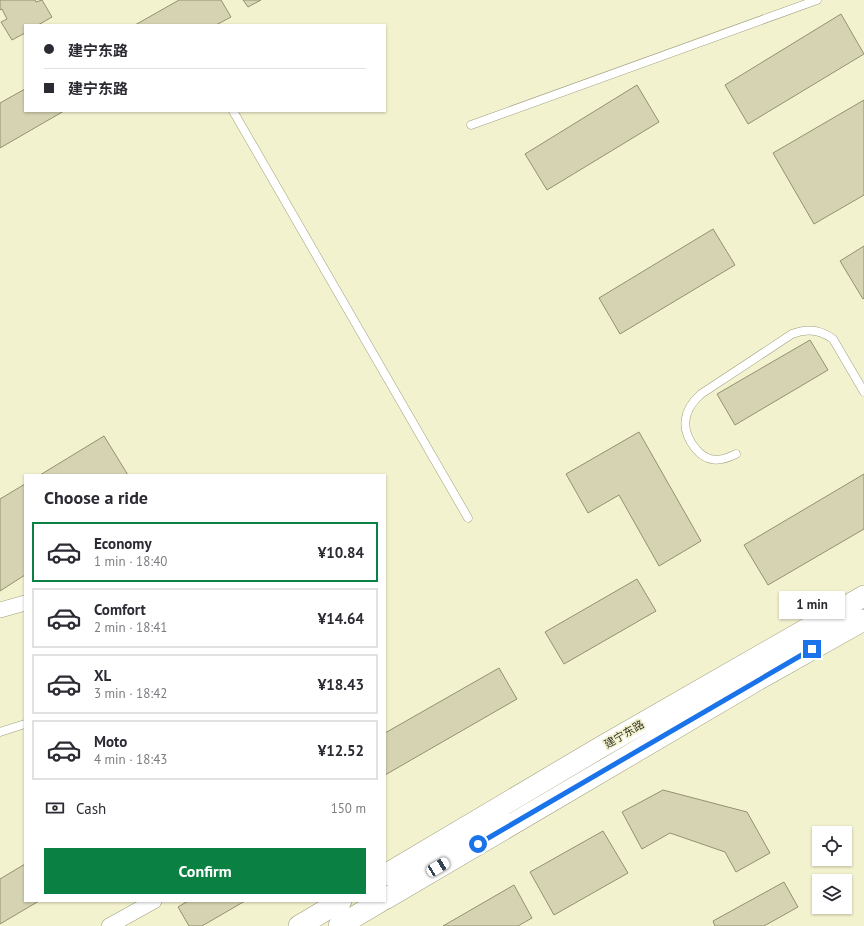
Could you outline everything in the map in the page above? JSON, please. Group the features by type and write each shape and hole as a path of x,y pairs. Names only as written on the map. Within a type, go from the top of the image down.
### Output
{"main road":[{"name":"建宁东路","path":"386,874 608,743 864,596"},
{"name":"建宁东路","path":"386,898 759,679 864,620"},
{"path":"298,926 339,902"},
{"path":"339,926 379,902"}],"street":[{"path":"0,610 24,603"},
{"path":"109,926 152,902"}],"lane":[{"path":"471,125 817,0"},
{"path":"234,112 468,518"},
{"path":"736,454 717,460 702,457 686,432 686,416 689,407 701,394 792,334 800,331 818,331 833,339 864,392"},
{"path":"0,732 24,724"}],"building":[{"path":"0,0 35,0 36,2 42,0 52,17 40,24 24,24 24,34 12,40 1,22 7,19 2,9 0,10"},
{"path":"179,0 221,0 231,17 218,24 137,24"},
{"path":"243,0 261,0 248,7"},
{"path":"841,14 864,54 748,124 725,85"},
{"path":"637,85 659,122 547,190 525,154"},
{"path":"24,90 24,112 62,112 0,148 0,103"},
{"path":"864,100 864,195 814,224 773,153"},
{"path":"713,229 735,265 620,334 599,298"},
{"path":"864,246 864,298 863,299 840,261"},
{"path":"810,340 828,370 735,425 717,394"},
{"path":"639,432 701,541 659,566 619,495 588,513 566,474"},
{"path":"104,436 127,474 42,474"},
{"path":"864,474 864,529 768,585 744,545"},
{"path":"24,485 24,576 0,591 0,499"},
{"path":"637,579 656,611 564,664 545,632"},
{"path":"499,668 517,699 386,774 386,732"},
{"path":"663,790 747,812 770,853 736,872 725,852 670,833 642,849 622,812"},
{"path":"603,831 628,873 554,915 530,872"},
{"path":"24,865 24,902 37,902 0,924 0,879"},
{"path":"784,882 798,907 764,926 715,926 713,921"},
{"path":"514,885 532,918 518,926 443,926"},
{"path":"186,902 243,902 202,926 189,926 178,907"}],"route":[{"path":"478,844 812,649"}]}
